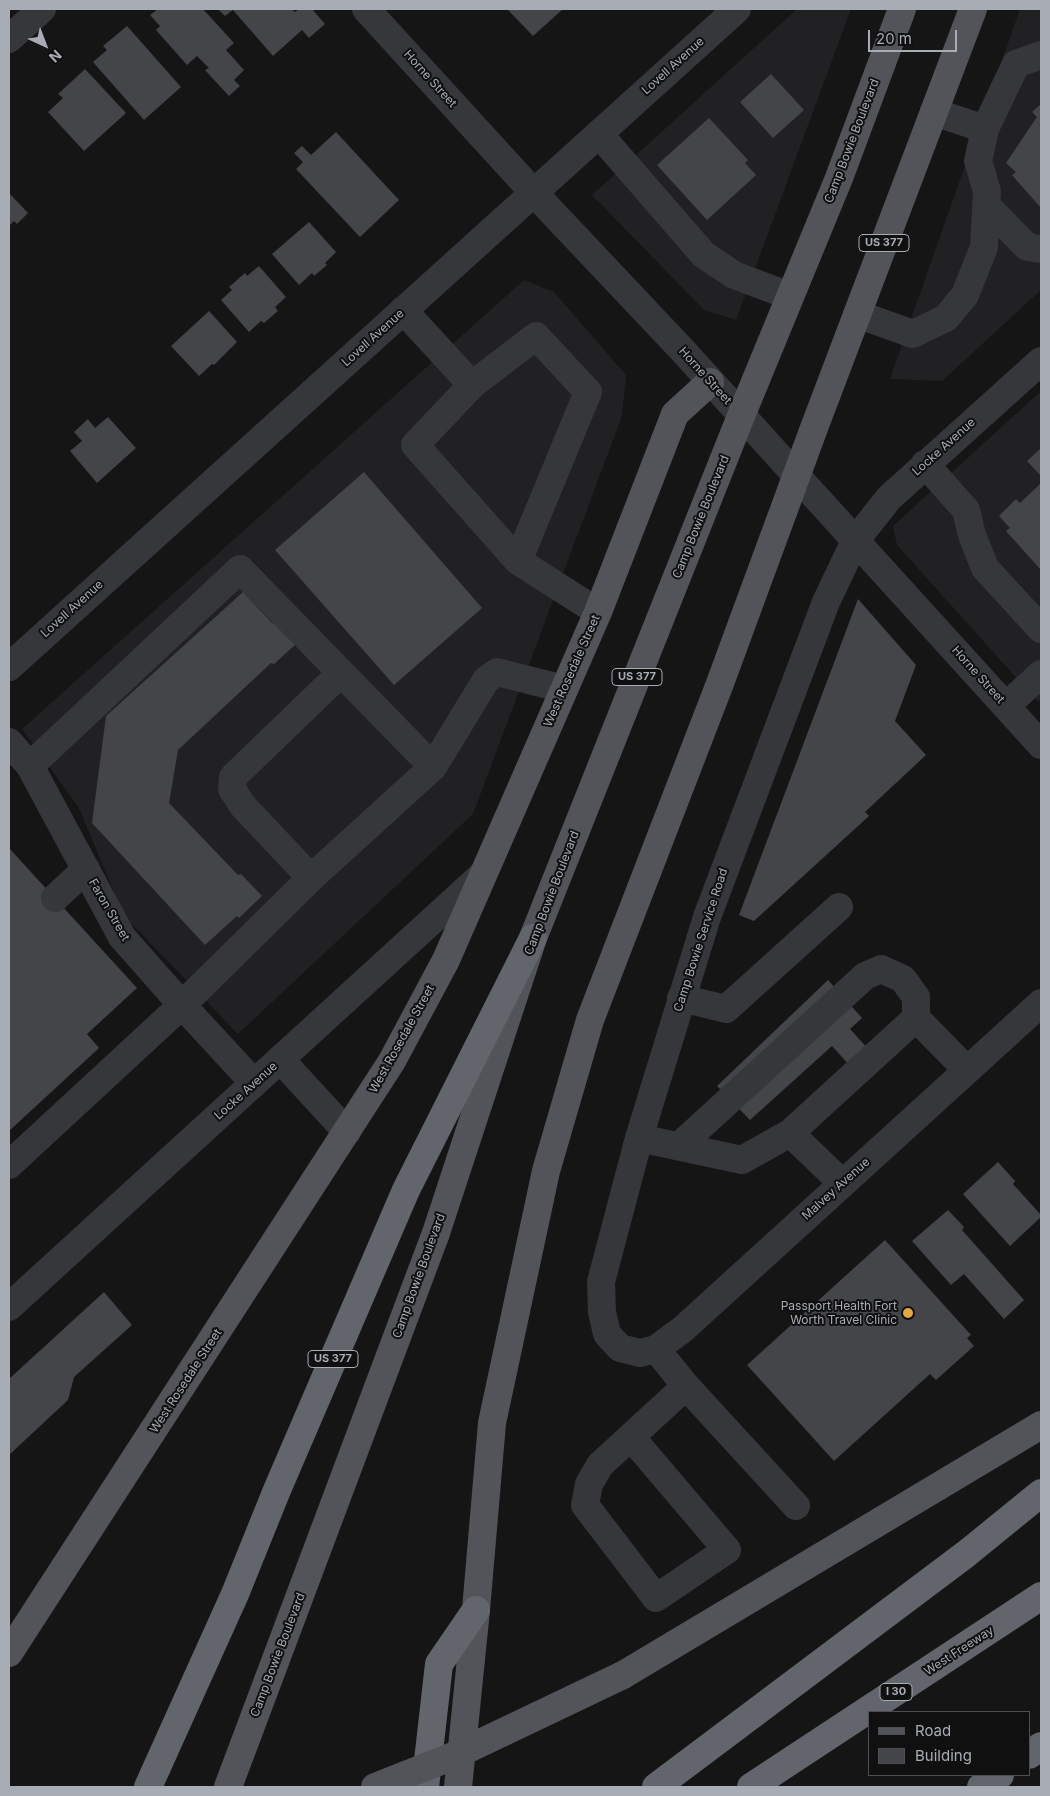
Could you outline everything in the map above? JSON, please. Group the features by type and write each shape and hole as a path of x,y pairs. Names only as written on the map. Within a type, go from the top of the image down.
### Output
{"highway":[{"name":"US 377","path":"148,1787 235,1594 277,1490 406,1190 533,938"},
{"path":"656,1787 966,1554 1041,1493"},
{"name":"West Freeway","path":"751,1787 1041,1596"},
{"name":"US 377","path":"425,1787 439,1664 476,1610"},
{"path":"1030,1754 1041,1746"},
{"path":"981,1787 998,1776"}],"main road":[{"name":"Camp Bowie Boulevard","path":"228,1787 436,1233 533,938 741,416 839,178 902,9"},
{"name":"US 377","path":"476,1610 492,1423 546,1171 590,1020 719,686 973,9"},
{"name":"West Rosedale Street","path":"9,1653 392,1061 446,960 598,612 675,414 710,382"},
{"path":"375,1787 451,1757 623,1675 1041,1425"},
{"path":"458,1787 476,1610"}],"street":[{"path":"9,39 42,9"},
{"name":"Horne Street","path":"366,9 534,193 686,354 1041,745"},
{"name":"Lovell Avenue","path":"9,667 737,9"},
{"path":"857,314 913,334 946,318 965,295 984,246 987,191 978,161 985,129 1016,64 1041,55"},
{"path":"934,112 985,129"},
{"path":"599,134 704,254 734,276 790,296"},
{"path":"987,206 1034,248"},
{"path":"403,310 472,385"},
{"path":"518,561 588,392 536,336 472,385 415,445 518,561 598,612"},
{"name":"Locke Avenue","path":"856,541 889,498 1041,361"},
{"path":"925,464 966,510 972,535 984,568 1041,629"},
{"name":"Camp Bowie Service Road","path":"656,1349 640,1353 620,1348 607,1334 602,1312 601,1282 639,1138 707,917 826,602 856,541"},
{"path":"30,766 240,569 433,767"},
{"path":"9,1165 182,1005 311,878 433,767 486,680 497,672 564,689"},
{"path":"311,878 243,806 232,789 233,777 341,673"},
{"path":"1006,706 1041,674"},
{"name":"Faron Street","path":"9,742 30,766 122,937 254,1083"},
{"path":"55,898 86,869"},
{"name":"Locke Avenue","path":"9,1307 482,875"},
{"path":"682,998 726,1009 839,907"},
{"path":"680,1146 865,976 881,969 903,979 916,997 916,1018 967,1070"},
{"name":"Malvey Avenue","path":"656,1349 683,1329 1041,1003"},
{"path":"639,1138 742,1160 790,1133 916,1018"},
{"path":"280,1059 347,1132"},
{"path":"790,1133 842,1183"},
{"path":"656,1349 686,1386 796,1506"},
{"path":"631,1437 727,1550 656,1598 585,1505 589,1484 600,1465 686,1386"}],"shaded area":[{"path":"797,9 851,9 736,320 704,310 592,195"},
{"path":"1020,9 1041,9 1041,290 942,381 890,379"},
{"path":"524,280 554,292 626,375 622,416 473,814 238,1034 124,916 79,808 22,729"},
{"path":"1041,391 1041,699 1038,702 897,545 893,526"}],"building":[{"path":"158,9 203,9 234,43 226,50 244,70 234,80 240,86 229,96 205,70 209,68 197,56 187,65 156,30 160,26 150,15"},
{"path":"218,9 291,9 295,12 299,9 312,9 325,24 309,38 302,30 273,56 233,10 225,16"},
{"path":"507,9 563,9 533,36"},
{"path":"127,26 181,87 144,120 93,62 107,50 103,46"},
{"path":"85,69 126,113 84,151 48,112 63,98 58,94"},
{"path":"771,74 804,110 773,138 740,102"},
{"path":"1041,104 1041,208 1012,175 1016,172 1006,163 1037,117 1032,112"},
{"path":"709,118 748,160 745,163 756,175 707,220 657,165"},
{"path":"336,132 399,200 360,237 296,169 303,162 294,153 302,146 311,155"},
{"path":"9,193 28,213 17,224 14,221 9,226"},
{"path":"309,222 336,252 325,263 327,265 314,276 312,273 299,285 272,254"},
{"path":"259,266 286,297 275,307 278,311 264,323 261,321 249,332 221,300 232,290 229,287 245,273 247,276"},
{"path":"209,311 237,342 214,365 212,364 199,376 171,346"},
{"path":"108,417 136,448 97,483 70,451 82,441 74,432 88,419 95,428"},
{"path":"1041,448 1041,476 1027,461"},
{"path":"364,472 482,608 394,685 275,550"},
{"path":"1041,483 1041,570 1006,531 1010,528 999,516 1016,499 1020,503"},
{"path":"243,592 272,623 274,621 296,644 274,664 271,663 178,750 169,803 238,875 241,874 262,896 239,918 237,916 205,945 92,823 106,716"},
{"path":"858,599 916,665 895,721 926,755 865,812 869,816 754,921 739,915"},
{"path":"9,848 137,988 87,1034 99,1048 9,1131"},
{"path":"828,980 862,1018 850,1029 870,1051 852,1068 832,1046 750,1120 717,1086"},
{"path":"998,1162 1015,1181 1013,1184 1041,1215 1010,1246 963,1194"},
{"path":"948,1210 964,1227 962,1230 1024,1300 1004,1319 964,1274 951,1285 912,1241"},
{"path":"885,1240 971,1335 967,1338 974,1346 936,1380 930,1374 834,1461 747,1365"},
{"path":"104,1292 132,1325 74,1377 68,1400 9,1455 9,1375 10,1378"}],"place":[{"name":"Passport Health Fort Worth Travel Clinic","path":"908,1313"}]}
